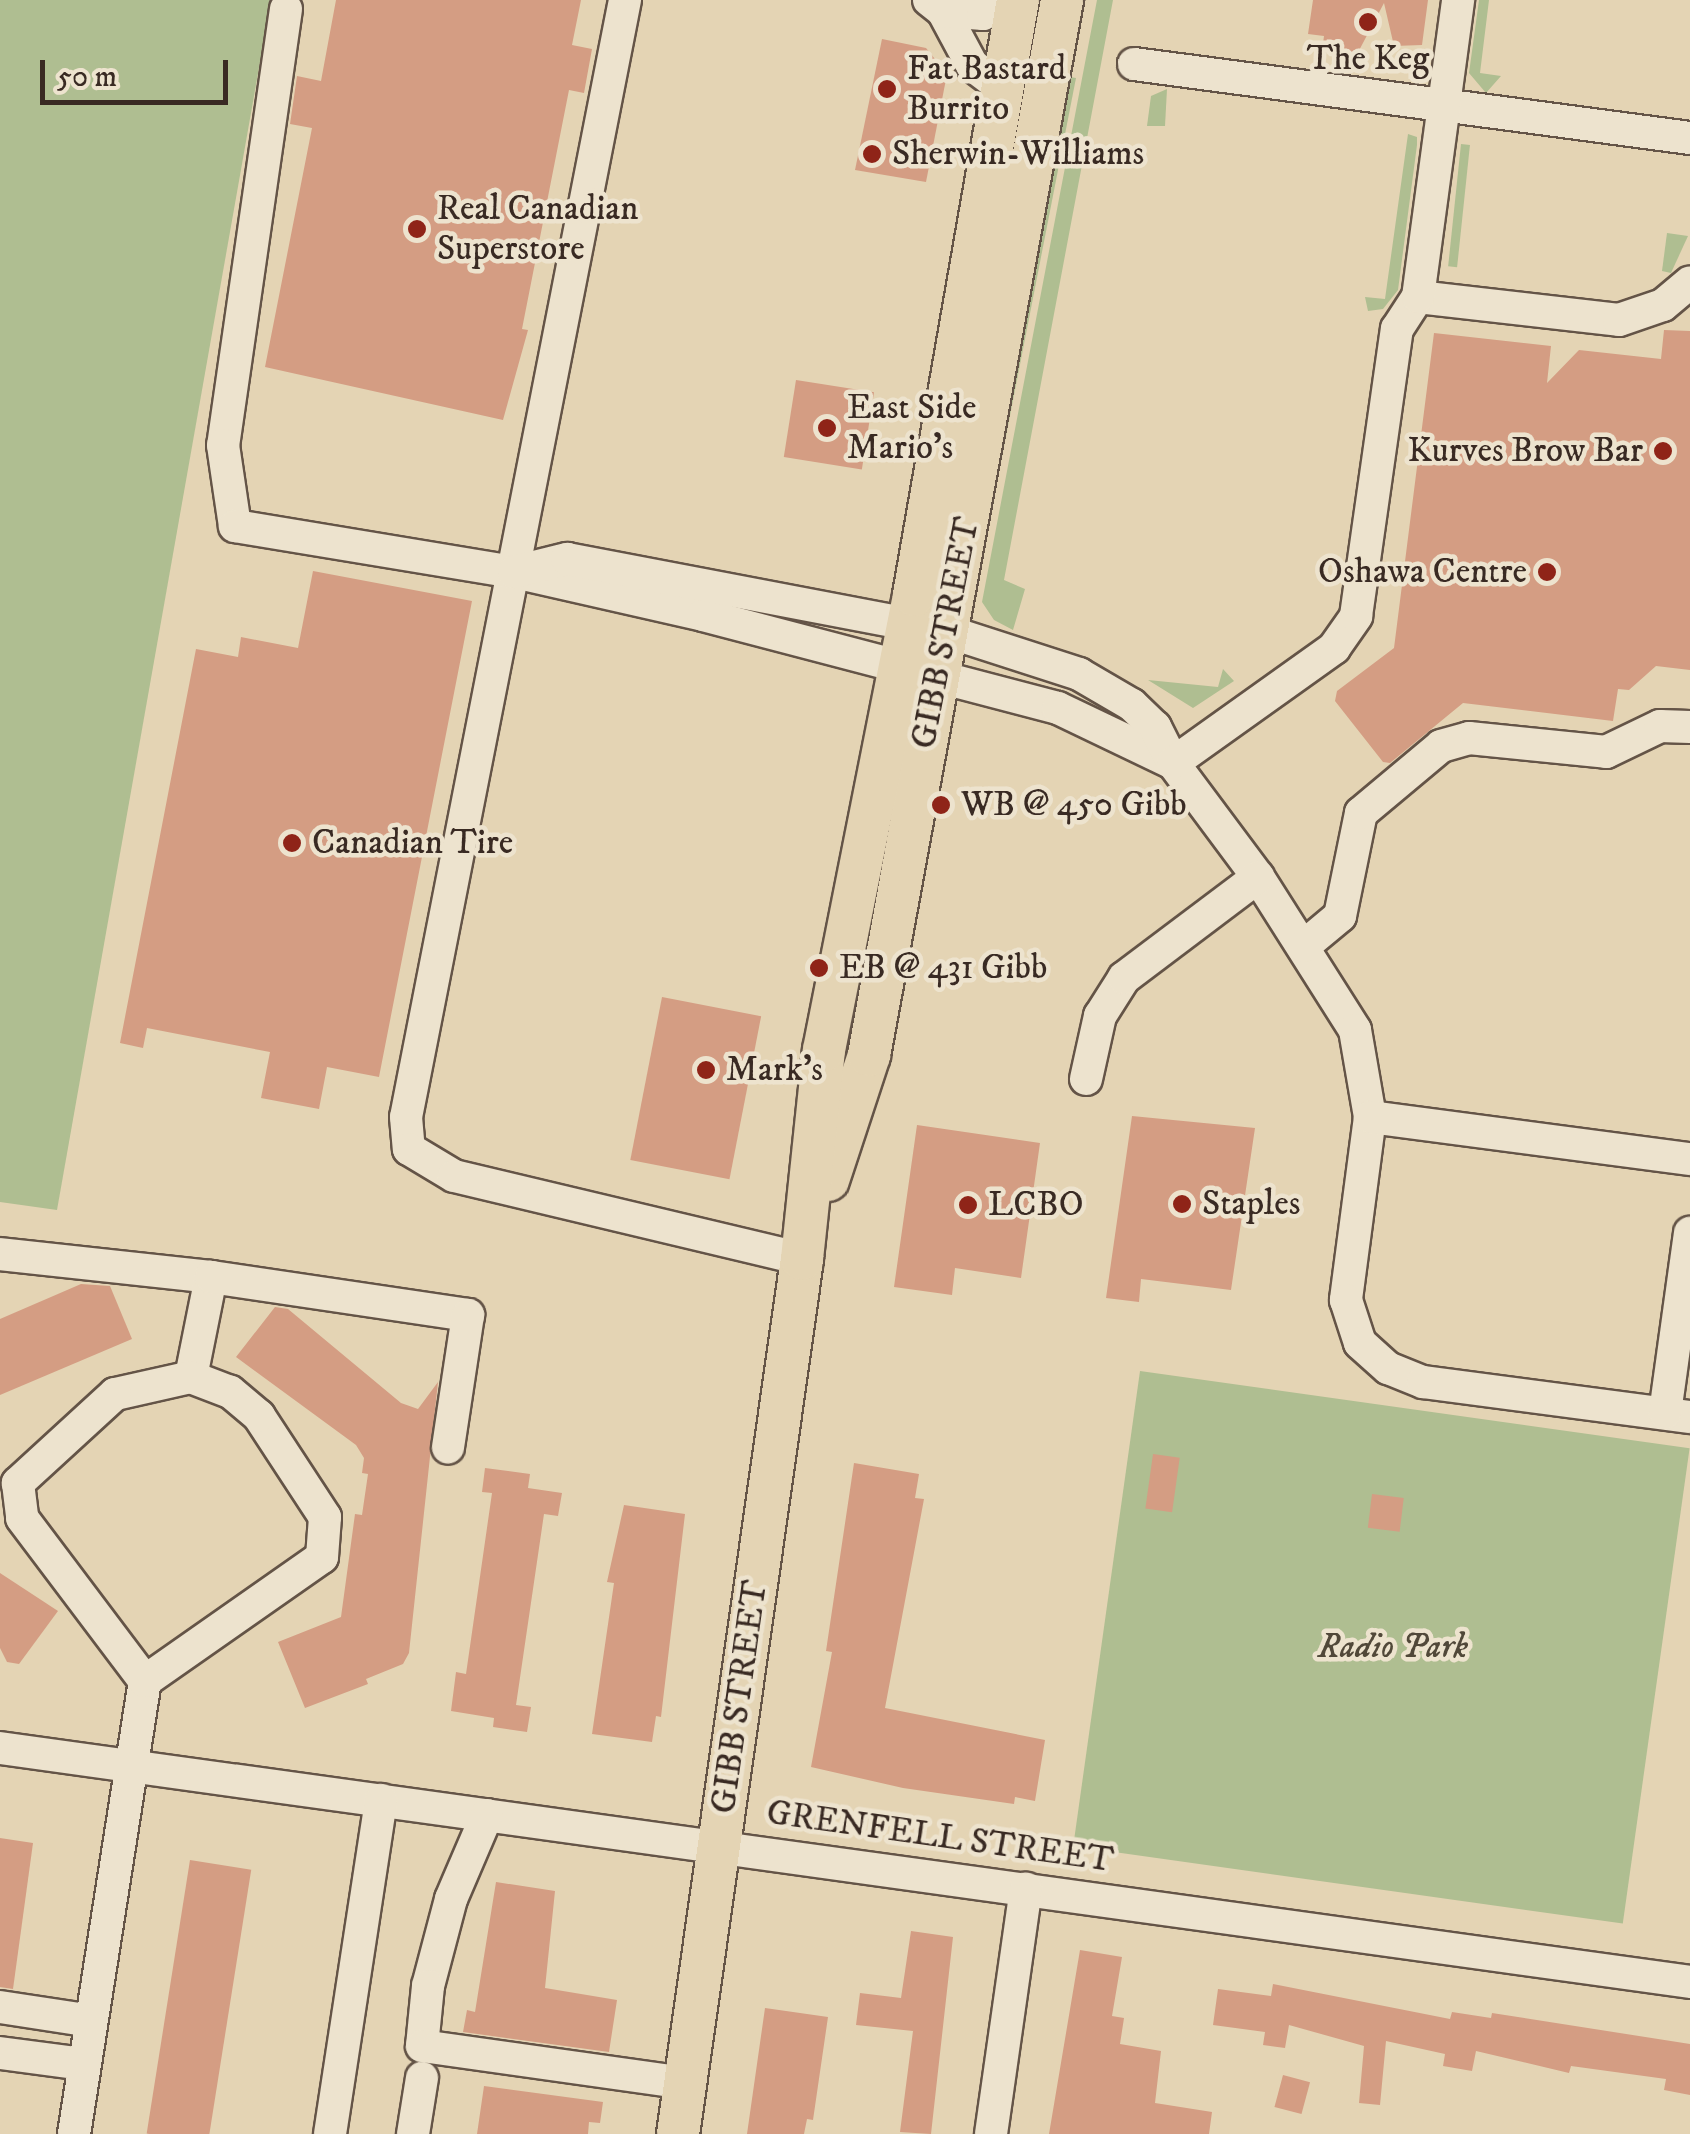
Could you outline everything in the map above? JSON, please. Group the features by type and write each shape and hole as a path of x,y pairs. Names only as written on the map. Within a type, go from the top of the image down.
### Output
{"main road":[{"name":"GIBB STREET","path":"927,627 1018,0"},
{"name":"GIBB STREET","path":"678,2134 802,1259 869,1055 917,672 1062,0"}],"street":[{"path":"624,0 406,1117 408,1149 454,1176 802,1259"},
{"path":"936,6 983,14 1004,0"},
{"path":"1173,763 1334,648 1352,626 1397,328 1418,297 1458,0"},
{"path":"936,6 972,65 1004,88"},
{"path":"286,10 223,445 234,526 514,572 917,672 1058,708 1173,763"},
{"path":"1134,64 1690,138"},
{"path":"1418,297 1619,320 1662,304 1690,282"},
{"path":"514,572 567,559 927,627 1103,688 1155,727 1173,763 1258,876 1355,1030 1370,1117 1346,1300 1351,1328 1371,1356 1423,1382 1677,1415 1690,1234"},
{"path":"1304,946 1340,916 1360,813 1440,746 1468,738 1606,752 1660,726 1690,726"},
{"path":"1086,1079 1100,1016 1124,978 1258,876"},
{"path":"1370,1117 1690,1159"},
{"path":"0,1254 210,1277 468,1315 448,1448"},
{"path":"191,1377 210,1277"},
{"path":"74,2134 145,1681 322,1557 325,1517 259,1416 230,1392 191,1377 114,1394 18,1483 22,1518 145,1681"},
{"name":"GRENFELL STREET","path":"0,1748 1690,1982"},
{"path":"330,2134 380,1800"},
{"path":"487,1814 452,1900 428,1986 422,2046 685,2083"},
{"path":"991,2134 1026,1888"},
{"path":"0,2008 91,2021"},
{"path":"0,2053 84,2064"},
{"path":"413,2134 422,2078"}],"green space":[{"path":"0,0 271,0 57,1210 0,1202"},
{"path":"1097,0 1113,0 1004,580 1025,589 1013,630 994,620 982,602"},
{"path":"1479,0 1489,0 1480,73 1501,76 1486,93 1469,73"},
{"path":"1064,76 1076,78 974,600"},
{"path":"1167,89 1165,126 1147,126 1151,96"},
{"path":"1408,134 1417,137 1417,145 1398,290 1383,309 1368,311 1365,297 1385,299"},
{"path":"1461,144 1470,145 1457,267 1448,266"},
{"path":"1667,233 1688,236 1671,273 1662,271"},
{"path":"1223,669 1234,681 1193,708 1148,680 1218,687"},
{"name":"Radio Park","path":"1140,1371 1690,1448 1623,1924 1073,1846"}],"building":[{"name":"Real Canadian Superstore","path":"336,0 581,0 572,45 592,49 584,93 569,90 522,329 528,330 503,420 265,367 312,128 290,124 297,76 321,81"},
{"name":"The Keg","path":"1313,0 1428,0 1422,45 1394,46 1384,3 1354,60 1322,51 1324,36 1308,34"},
{"path":"882,39 926,48 947,74 926,182 855,170"},
{"name":"Oshawa Centre","path":"1664,330 1690,331 1690,670 1656,666 1629,690 1618,689 1613,721 1463,703 1390,763 1383,762 1335,701 1337,691 1394,648 1434,333 1551,346 1547,383 1579,350 1661,359"},
{"path":"796,380 874,392 862,469 784,457"},
{"name":"Canadian Tire","path":"313,571 472,601 379,1077 327,1067 319,1109 261,1098 270,1052 147,1028 143,1048 120,1043 196,649 238,657 241,637 298,648"},
{"path":"662,997 761,1016 729,1179 630,1160"},
{"name":"Staples","path":"1132,1116 1255,1128 1231,1290 1141,1279 1139,1302 1106,1298"},
{"name":"LCBO","path":"917,1125 1040,1143 1021,1278 955,1268 952,1295 894,1287"},
{"path":"81,1284 110,1286 132,1339 0,1395 0,1319"},
{"path":"275,1307 288,1309 401,1403 418,1409 438,1382 409,1653 403,1664 366,1679 368,1684 305,1708 278,1642 341,1617 355,1514 362,1515 368,1474 362,1473 364,1458 356,1445 236,1357"},
{"path":"1153,1454 1180,1458 1172,1512 1145,1508"},
{"path":"854,1463 919,1474 915,1498 924,1499 885,1708 1045,1740 1035,1801 1015,1797 1014,1804 903,1788 811,1767 832,1652 826,1651"},
{"path":"485,1468 530,1474 528,1488 562,1493 558,1516 544,1514 516,1705 531,1707 527,1732 493,1727 494,1718 451,1711 456,1672 466,1674 492,1493 482,1492"},
{"path":"1372,1494 1404,1498 1400,1532 1368,1528"},
{"path":"624,1505 685,1514 661,1717 656,1716 652,1742 592,1734 614,1583 607,1582"},
{"path":"0,1573 58,1611 19,1664 7,1662 0,1648"},
{"path":"0,1838 33,1843 13,1989 0,1987"},
{"path":"190,1860 251,1870 209,2134 147,2134"},
{"path":"496,1882 555,1891 545,1988 617,2000 609,2052 463,2032 467,2010 475,2012"},
{"path":"911,1931 953,1937 931,2134 900,2132 913,2031 856,2025 860,1993 901,1998"},
{"path":"1080,1950 1122,1957 1112,2016 1124,2018 1120,2044 1161,2051 1155,2103 1212,2112 1209,2134 1049,2134"},
{"path":"1273,1984 1450,2019 1452,2012 1491,2018 1492,2013 1690,2044 1690,2095 1664,2090 1666,2079 1571,2066 1569,2073 1476,2051 1472,2071 1443,2066 1445,2054 1386,2041 1380,2105 1359,2103 1364,2046 1289,2025 1285,2048 1263,2045 1265,2032 1213,2025 1218,1989 1271,1996"},
{"path":"765,2008 828,2017 813,2120 807,2119 804,2134 747,2134"},
{"path":"1283,2075 1310,2082 1302,2114 1274,2107"},
{"path":"484,2086 603,2102 600,2123 589,2122 588,2134 477,2134"}],"place":[{"name":"The Keg","path":"1368,22"},
{"name":"Fat Bastard Burrito","path":"887,89"},
{"name":"Sherwin-Williams","path":"872,154"},
{"name":"Real Canadian Superstore","path":"417,229"},
{"name":"East Side Mario's","path":"827,428"},
{"name":"Kurves Brow Bar","path":"1663,451"},
{"name":"Oshawa Centre","path":"1547,572"},
{"name":"WB @ 450 Gibb","path":"941,805"},
{"name":"Canadian Tire","path":"292,843"},
{"name":"EB @ 431 Gibb","path":"819,968"},
{"name":"Mark's","path":"706,1070"},
{"name":"Staples","path":"1182,1204"},
{"name":"LCBO","path":"968,1205"}]}
